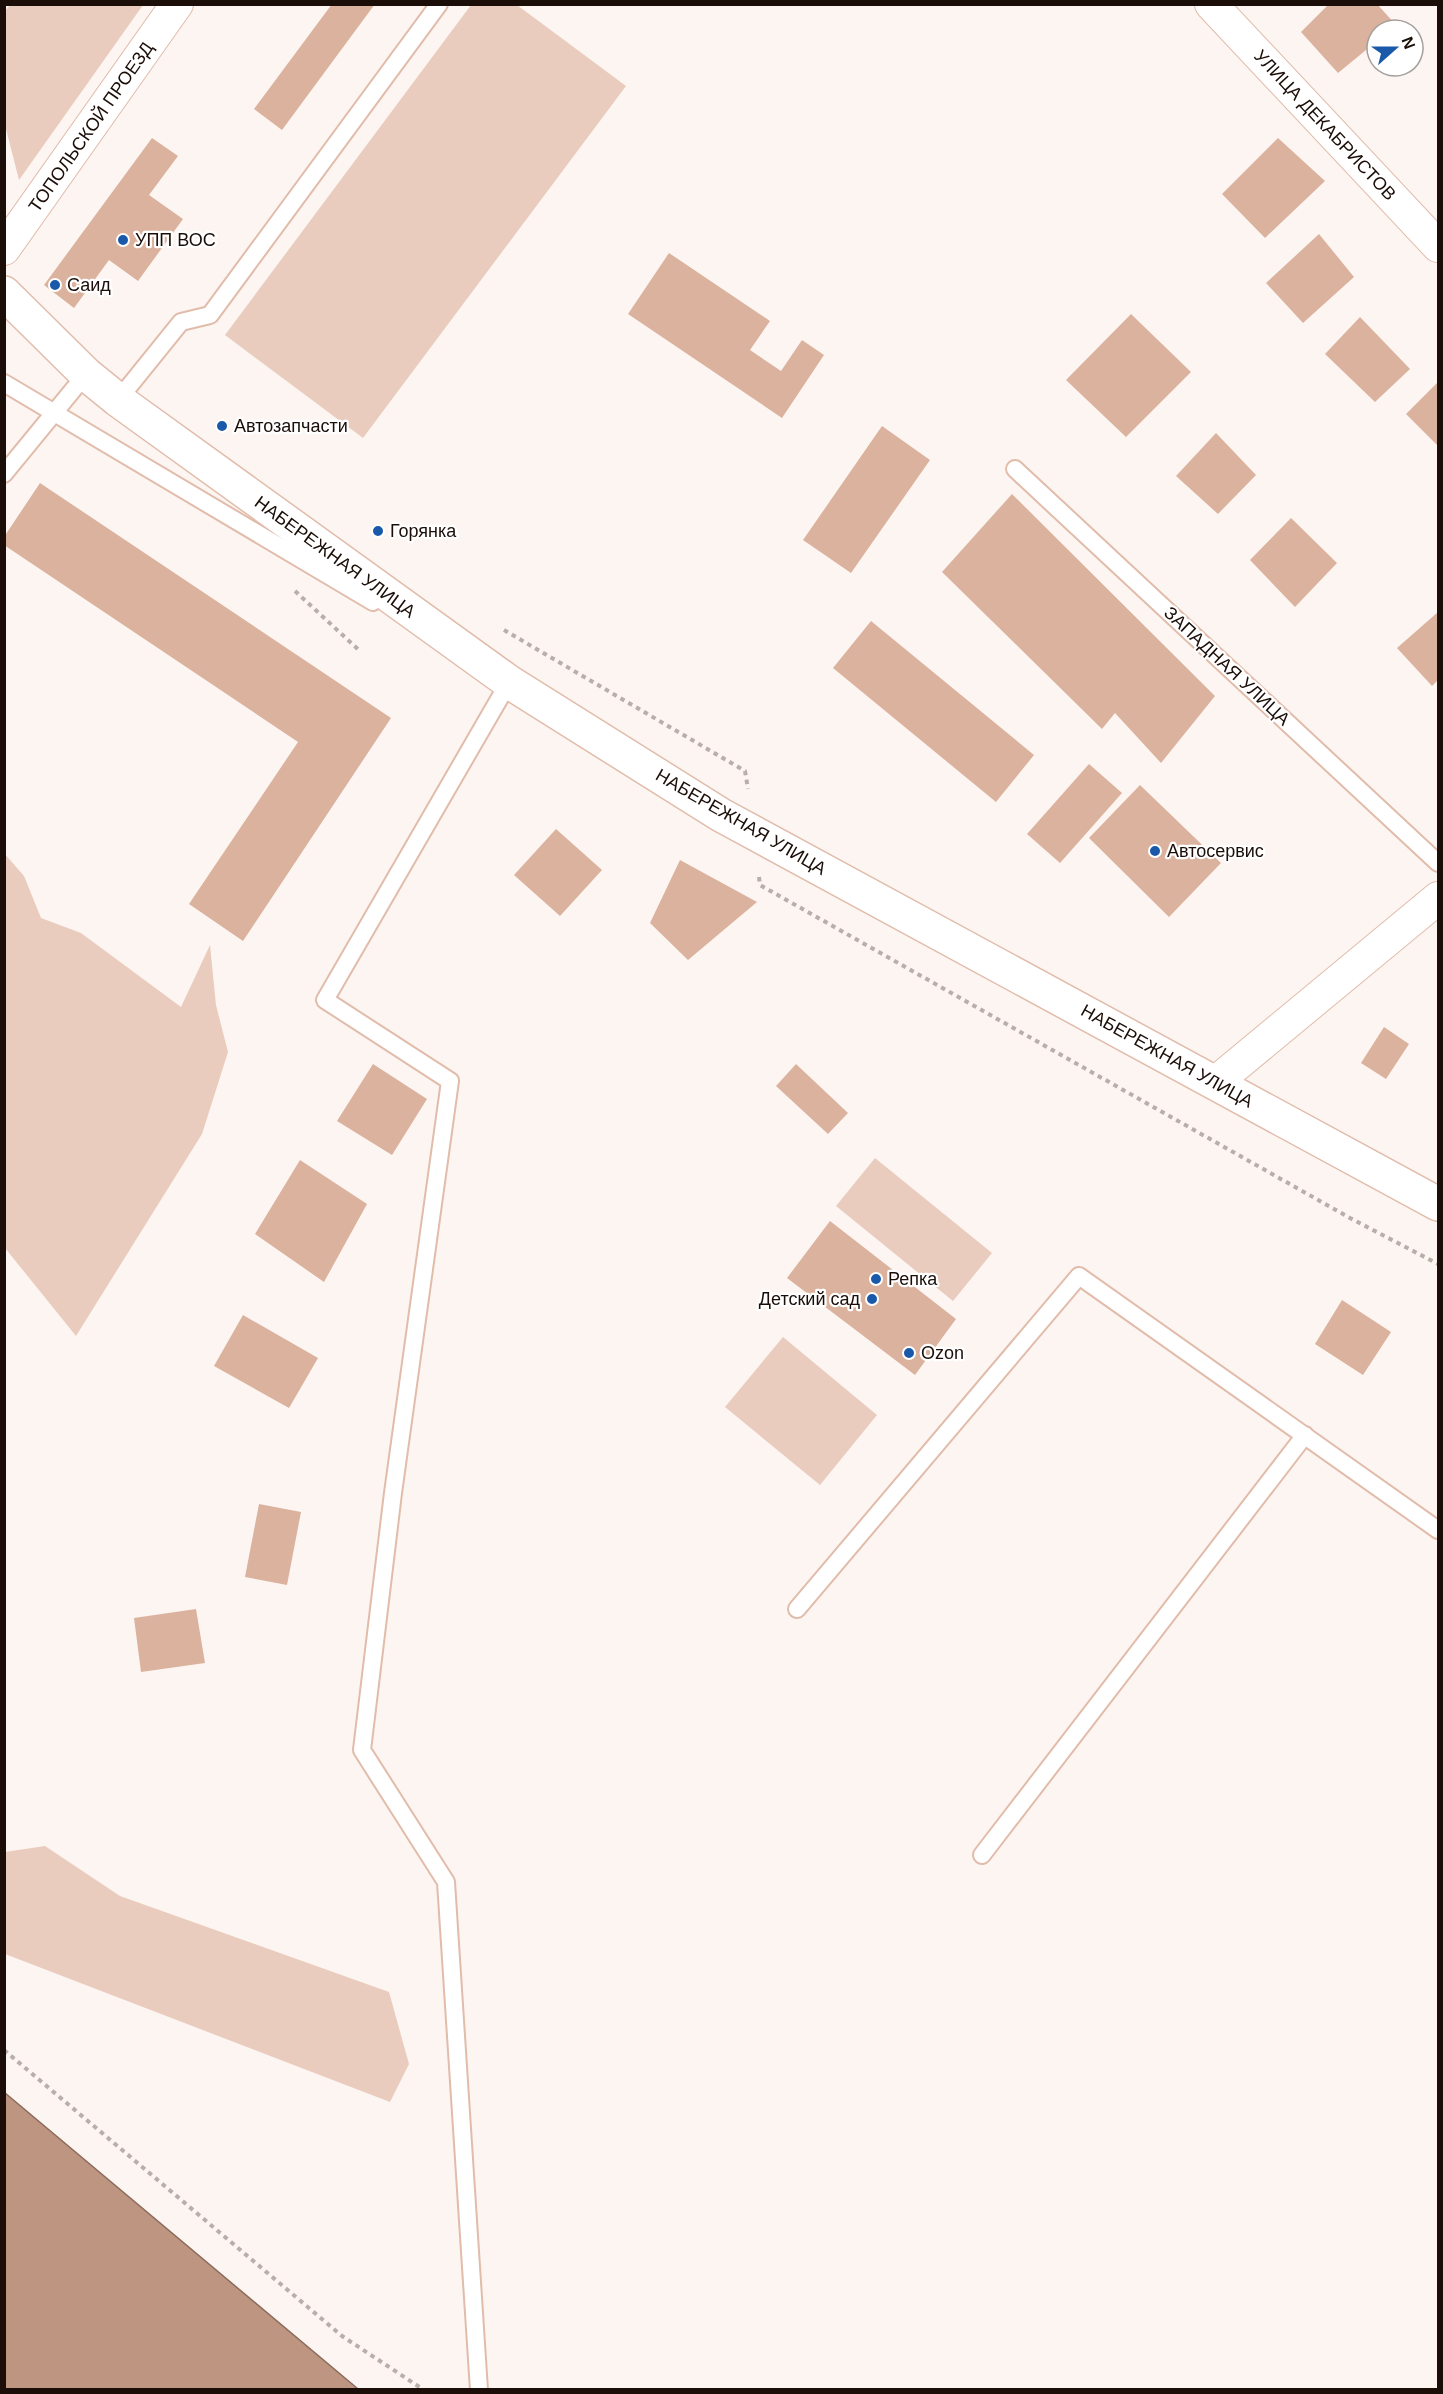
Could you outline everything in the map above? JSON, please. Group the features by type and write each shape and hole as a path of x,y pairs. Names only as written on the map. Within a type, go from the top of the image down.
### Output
{"main road":[{"name":"НАБЕРЕЖНАЯ УЛИЦА","path":"4,293 86,374 118,400 509,682 721,815 1438,1204"}],"street":[{"name":"ТОПОЛЬСКОЙ ПРОЕЗД","path":"4,249 177,4"},
{"name":"УЛИЦА ДЕКАБРИСТОВ","path":"1211,4 1438,246"},
{"path":"1216,1082 1438,898"}],"lane":[{"path":"118,400 181,322 210,315 439,4"},
{"path":"4,474 86,374"},
{"path":"4,383 509,682 325,1000 450,1082 393,1493 362,1750 447,1882 479,2390"},
{"name":"ЗАПАДНАЯ УЛИЦА","path":"1015,469 1438,863"},
{"path":"797,1609 1079,1276 1438,1530"},
{"path":"982,1855 1305,1435"}],"path":[{"path":"760,885 1350,1218 1438,1264"},
{"path":"4,2050 342,2336 424,2390"}],"shaded area":[{"path":"11,4 143,5 19,180 5,125 5,11"},
{"path":"471,5 517,5 626,86 363,438 225,335"},
{"path":"4,853 24,876 41,918 81,933 181,1007 210,945 216,1005 228,1052 202,1134 76,1336 5,1248"},
{"path":"875,1158 992,1253 953,1301 836,1206"},
{"path":"783,1337 877,1415 820,1485 725,1407"},
{"path":"45,1846 120,1896 389,1992 409,2064 390,2102 5,1954 5,1852"},
{"path":"5,2093 358,2389 5,2389"}],"building":[{"path":"332,4 375,4 282,130 254,109"},
{"path":"1329,4 1377,4 1390,18 1365,18 1365,51 1338,73 1301,32"},
{"name":"УПП ВОС","path":"152,138 178,156 149,195 183,219 138,281 109,260 74,308 44,285"},
{"path":"1278,138 1325,181 1265,238 1222,194"},
{"path":"1319,234 1354,277 1303,323 1266,283"},
{"path":"669,253 770,321 750,350 781,371 802,340 824,355 782,418 628,314"},
{"path":"1131,314 1191,372 1126,437 1066,380"},
{"path":"1360,317 1410,369 1375,402 1325,354"},
{"path":"1438,382 1438,446 1406,414"},
{"path":"882,426 930,460 851,573 803,540"},
{"path":"1216,433 1256,475 1218,514 1176,476"},
{"path":"40,483 391,718 243,941 189,904 298,742 4,545 4,537"},
{"path":"1012,494 1215,696 1161,763 1115,713 1102,729 942,572"},
{"path":"1291,518 1337,563 1295,607 1250,560"},
{"path":"1438,612 1438,680 1432,686 1397,648"},
{"path":"871,621 1034,755 996,802 833,668"},
{"path":"1089,764 1122,793 1060,863 1027,834"},
{"name":"Автосервис","path":"1140,785 1221,863 1169,917 1089,838"},
{"path":"556,829 602,870 560,916 514,875"},
{"path":"680,860 757,902 688,960 650,923"},
{"path":"1384,1027 1409,1044 1386,1079 1361,1063"},
{"path":"373,1064 427,1099 392,1155 337,1121"},
{"path":"796,1064 848,1113 828,1134 776,1086"},
{"path":"300,1160 367,1204 324,1282 255,1234"},
{"name":"Детский сад","path":"830,1221 956,1319 915,1375 787,1278"},
{"path":"1342,1300 1391,1332 1363,1375 1315,1344"},
{"path":"243,1315 318,1358 289,1408 214,1366"},
{"path":"259,1504 301,1512 287,1585 245,1577"},
{"path":"196,1609 205,1663 141,1672 134,1618"}],"place":[{"name":"УПП ВОС","path":"123,240"},
{"name":"Саид","path":"55,285"},
{"name":"Автозапчасти","path":"222,426"},
{"name":"Горянка","path":"378,531"},
{"name":"Автосервис","path":"1155,851"},
{"name":"Репка","path":"876,1279"},
{"name":"Детский сад","path":"872,1299"},
{"name":"Ozon","path":"909,1353"}]}
